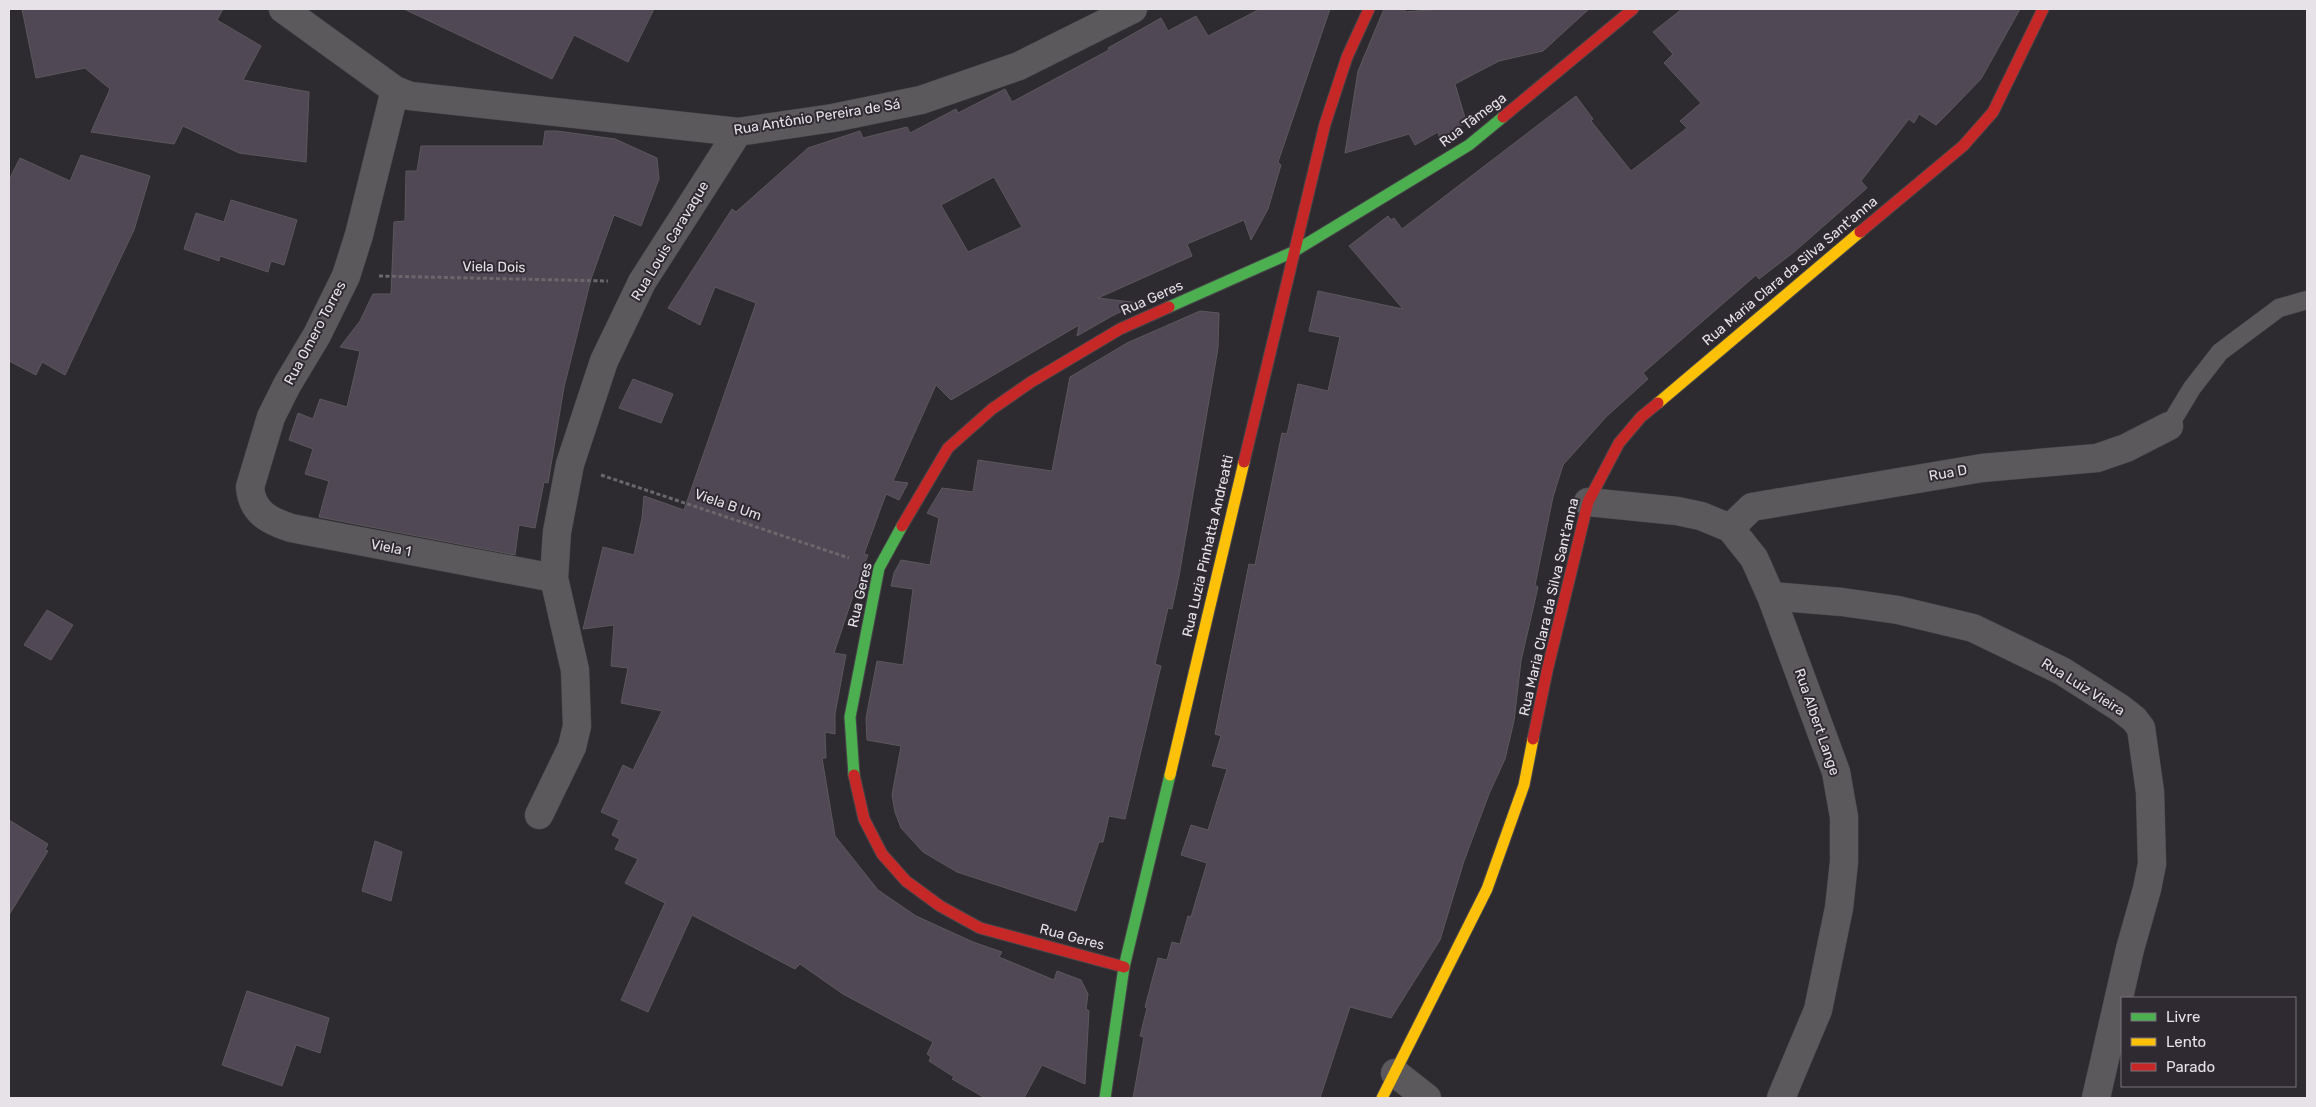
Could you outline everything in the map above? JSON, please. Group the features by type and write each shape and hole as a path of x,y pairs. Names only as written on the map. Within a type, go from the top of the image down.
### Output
{"street":[{"path":"283,9 395,90"},
{"name":"Rua Antônio Pereira de Sá","path":"395,90 422,97 738,132 833,118 921,100 1020,66 1132,9"},
{"name":"Rua Luzia Pinhatta Andreatti","path":"1105,1098 1124,967 1293,252 1334,89 1350,46 1369,9"},
{"name":"Rua Tâmega","path":"1293,252 1469,145 1632,9"},
{"name":"Rua Maria Clara da Silva Sant'anna","path":"1382,1098 1487,889 1524,785 1547,671 1588,502 1619,442 1641,416 1963,146 1993,112 2044,9"},
{"name":"Rua Omero Torres","path":"250,487 271,417 287,385 316,336 346,276 359,235 395,90"},
{"name":"Rua Louis Caravaque","path":"539,815 572,747 577,726 576,670 554,578 557,532 570,464 604,361 642,282 738,132"},
{"name":"Rua Geres","path":"1124,967 980,928 940,906 906,881 882,854 864,818 852,765 850,717 879,568 948,448 992,409 1031,382 1120,329 1293,252"},
{"name":"Rua D","path":"1730,528 1752,507 1982,468 2098,458 2126,448 2169,426"},
{"name":"Viela 1","path":"250,487 254,504 264,516 292,528 554,578"},
{"name":"Rua Albert Lange","path":"1588,502 1701,516 1730,528 1754,558 1771,596 1836,772 1844,818 1844,862 1829,964 1818,1010 1781,1098"},
{"name":"Rua Luiz Vieira","path":"1771,596 1842,602 1898,610 1973,628 2062,671 2120,708 2134,719 2141,728 2150,792 2152,864 2130,949 2096,1098"},
{"path":"1394,1073 1427,1098"}],"lane":[{"path":"2169,426 2192,388 2220,352 2279,308 2307,300"}],"path":[{"name":"Viela Dois","path":"346,276 642,282"},
{"name":"Viela B Um","path":"570,464 879,568"}],"building":[{"path":"22,9 223,9 217,20 261,46 243,80 309,92 306,162 239,153 183,126 174,144 91,132 110,89 85,68 36,78"},
{"path":"404,9 654,9 628,62 574,35 552,79"},
{"path":"1260,9 1330,9 1278,162 1281,165 1268,209 1251,240 1244,220 1187,244 1192,256 1098,298 1139,303 1077,336 1079,325 951,400 936,385 893,481 908,483 899,500 886,494 864,554 868,555 860,581 858,581 834,653 846,655 835,714 835,734 825,732 826,758 822,758 835,836 878,890 916,916 973,942 1002,952 999,957 1054,980 1057,971 1081,980 1088,994 1086,1009 1089,1011 1085,1084 1042,1065 1024,1098 985,1098 952,1079 954,1077 929,1061 931,1057 927,1054 933,1042 843,994 800,964 795,969 692,915 648,1012 621,1000 665,903 625,883 638,859 615,849 620,839 612,835 619,820 601,812 623,765 633,770 662,711 621,703 628,668 611,666 614,625 583,629 603,547 634,555 642,518 644,496 684,510 756,303 715,287 700,325 668,308 732,209 736,212 808,148 860,131 863,138 907,127 910,133 956,109 958,113 1005,89 1012,102 1109,50 1108,48 1161,18 1168,31 1196,16 1208,36","holes":["994,177 1022,227 968,252 941,205"]},
{"path":"1384,9 1405,9 1405,12 1442,9 1589,9 1543,51 1499,61 1455,84 1466,121 1441,144 1438,132 1415,145 1409,134 1345,153 1358,71"},
{"path":"1682,9 2020,9 1981,79 1936,125 1919,114 1914,123 1909,119 1861,181 1867,188 1794,252 1759,279 1756,275 1643,373 1648,379 1606,417 1563,465 1553,497 1535,585 1538,587 1521,661 1514,721 1505,759 1489,794 1464,861 1440,940 1391,1018 1350,1007 1320,1098 1133,1098 1144,1037 1140,1036 1147,1008 1145,1007 1158,958 1167,960 1172,942 1180,944 1188,916 1191,917 1207,863 1181,855 1191,825 1208,830 1227,769 1212,766 1221,736 1215,734 1249,564 1255,565 1282,433 1287,434 1298,384 1328,391 1340,337 1309,331 1318,291 1403,309 1349,246 1388,216 1391,220 1394,218 1402,229 1576,96 1593,119 1591,121 1631,171 1687,128 1680,121 1701,103 1664,63 1673,54 1653,32"},
{"path":"545,131 615,139 657,158 659,179 641,226 614,215 591,279 564,387 548,483 544,482 535,528 519,525 515,555 319,517 329,481 305,474 313,449 289,440 298,413 313,419 320,399 347,407 360,351 340,347 360,321 373,294 391,294 394,222 405,221 406,171 417,171 421,146 543,146"},
{"path":"81,155 150,176 134,230 65,375 42,362 36,375 9,361 9,180 20,158 70,181"},
{"path":"231,200 297,220 284,265 271,261 268,272 220,256 219,261 184,249 196,213 224,222"},
{"path":"1200,311 1219,313 1218,348 1179,576 1172,609 1168,608 1155,664 1161,666 1125,819 1109,816 1103,842 1099,842 1076,911 957,872 923,852 901,828 895,812 892,795 901,746 867,740 866,718 877,661 903,665 913,589 891,586 894,573 901,560 930,565 939,518 927,513 942,488 973,492 978,460 1052,471 1070,377 1127,343"},
{"path":"633,379 673,394 661,423 619,408"},
{"path":"47,610 73,625 51,660 24,645"},
{"path":"9,820 48,844 45,850 48,851 9,915"},
{"path":"375,841 402,852 391,901 362,891"},
{"path":"247,991 329,1018 320,1053 296,1045 282,1086 222,1065"}],"traffic: fast":[{"path":"1169,307 1293,252 1469,145 1503,117"},
{"path":"854,775 850,717 879,568 902,526"},
{"path":"1105,1098 1124,967 1170,775"}],"traffic: slow":[{"path":"1658,403 1860,232"},
{"path":"1170,775 1244,462"},
{"path":"1382,1098 1487,889 1524,785 1533,739"}],"traffic: jam":[{"path":"1244,462 1325,124 1347,57 1369,9"},
{"path":"1503,117 1633,9"},
{"path":"1860,232 1963,146 1993,112 2043,9"},
{"path":"902,526 948,448 992,409 1031,382 1120,329 1169,307"},
{"path":"1533,739 1547,671 1588,502 1619,443 1641,417 1658,403"},
{"path":"854,775 864,819 882,854 906,881 940,906 980,928 1124,967"}]}
